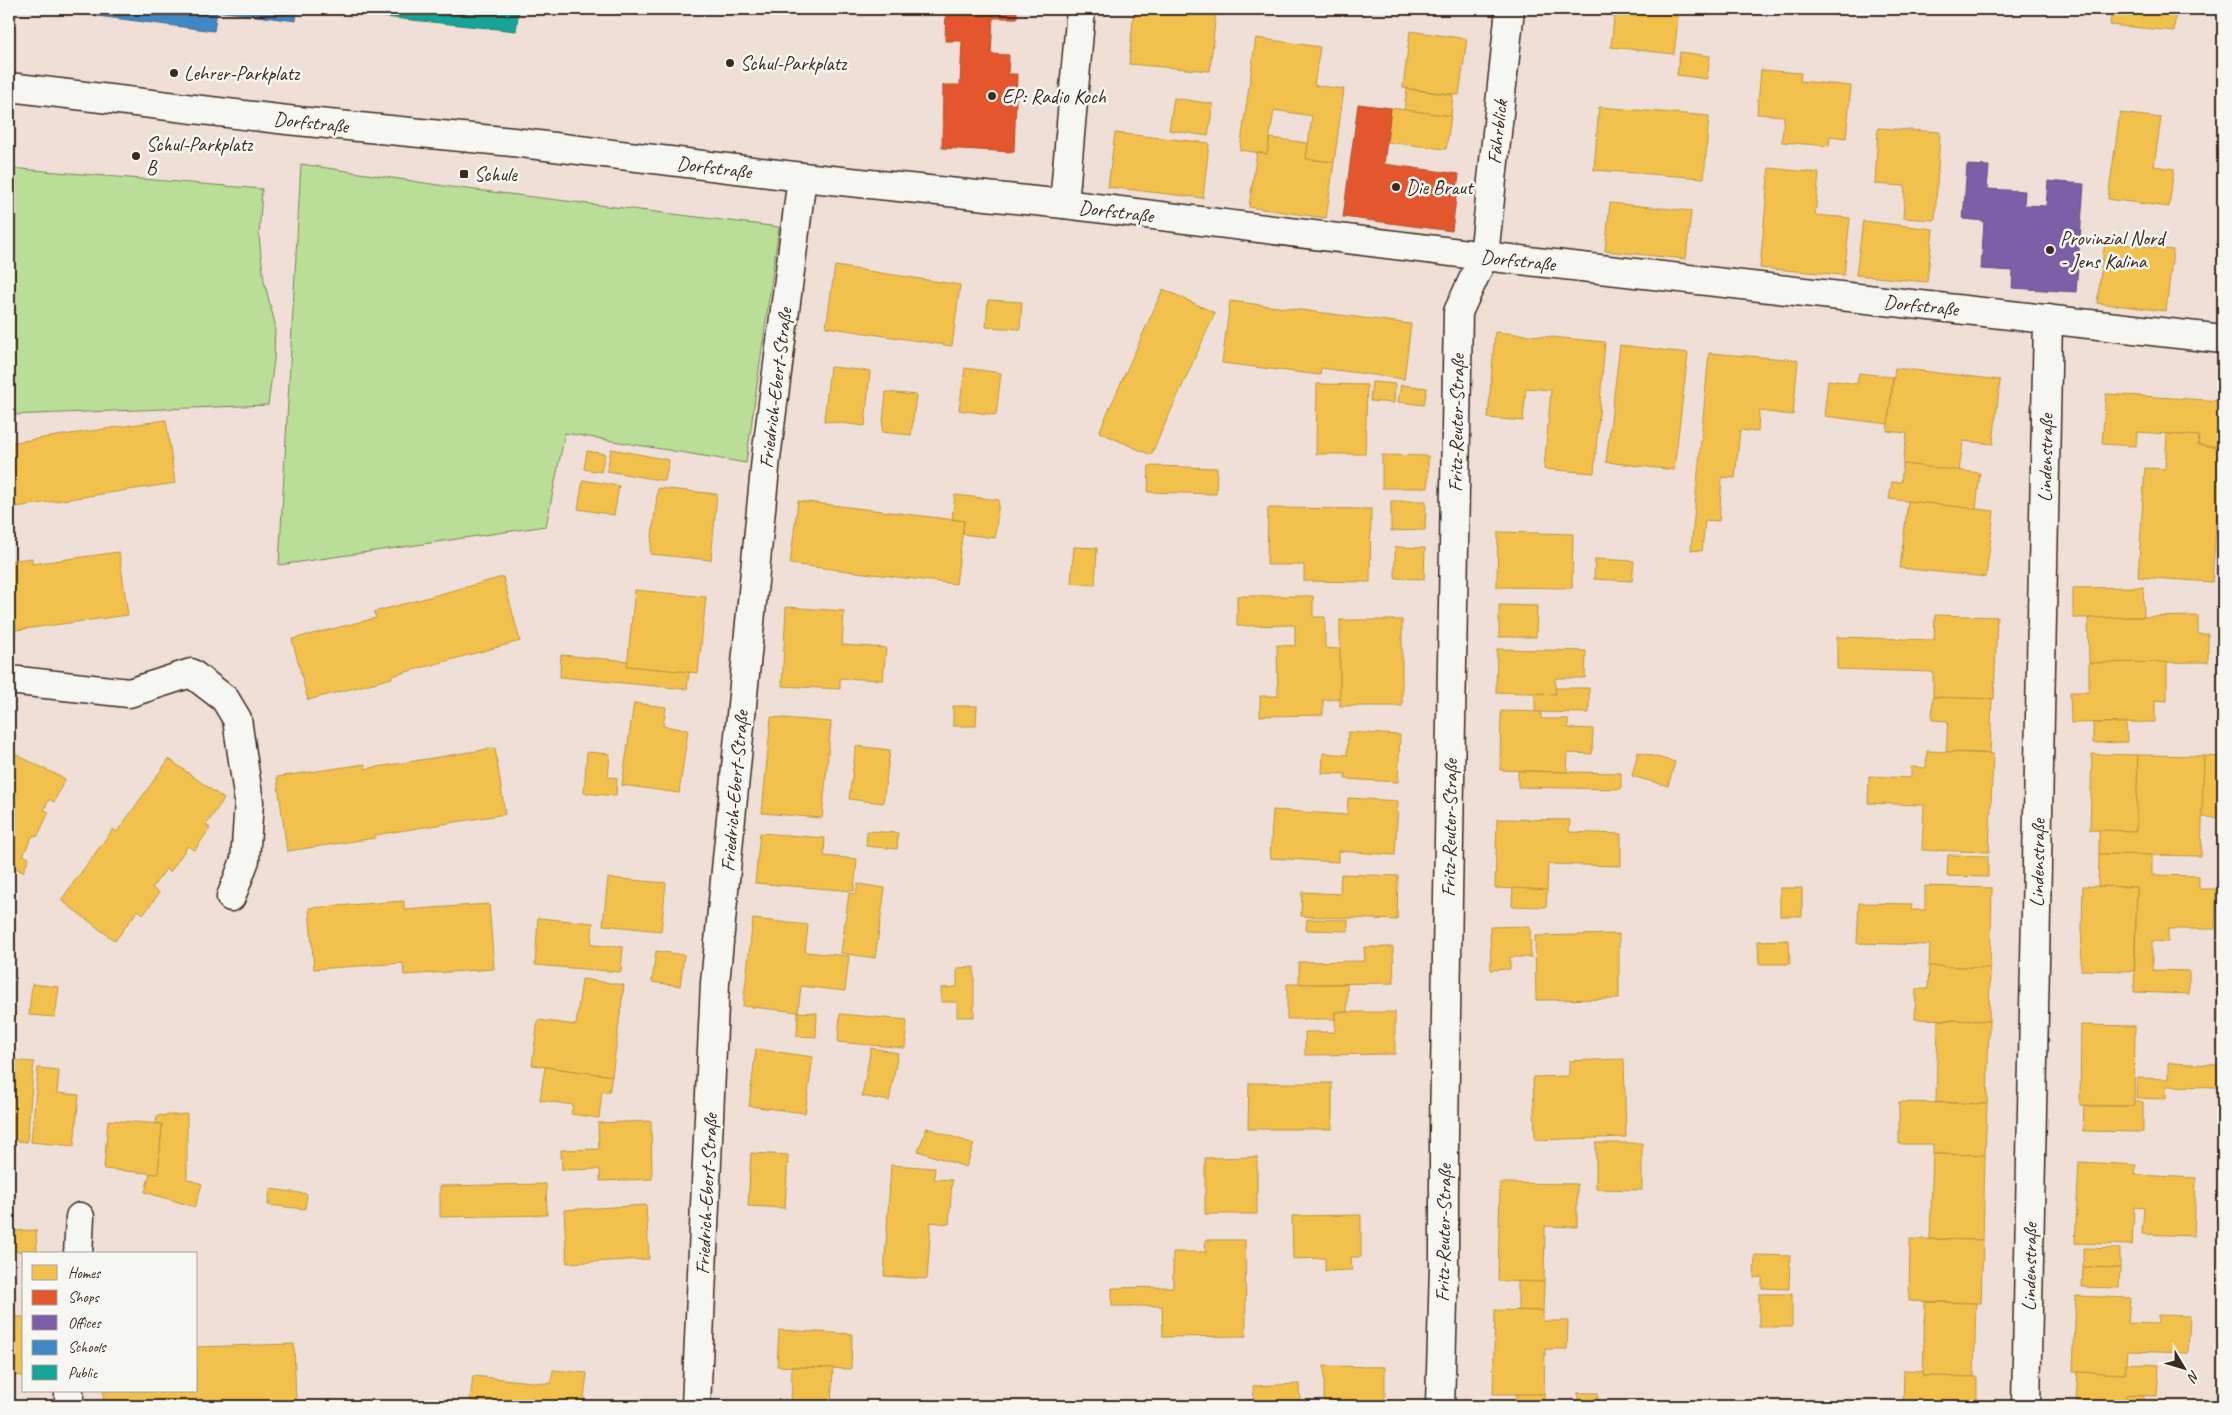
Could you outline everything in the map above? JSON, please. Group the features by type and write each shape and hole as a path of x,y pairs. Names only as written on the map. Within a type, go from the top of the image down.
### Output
{"street":[{"path":"1064,204 1081,9"},
{"name":"Fährblick","path":"1484,256 1510,9"},
{"name":"Dorfstraße","path":"9,87 287,120 514,142 802,177 1064,204 1484,256 2223,339"},
{"name":"Friedrich-Ebert-Straße","path":"696,1406 715,983 766,458 802,177"},
{"name":"Fritz-Reuter-Straße","path":"1440,1406 1444,1266 1444,1122 1458,312 1484,256"},
{"name":"Lindenstraße","path":"2026,1406 2048,319"},
{"path":"9,680 129,694 190,673 225,700 237,719 249,802 245,860 231,897"},
{"path":"78,1252 80,1217"},
{"path":"69,1392 69,1406"}],"green space":[{"path":"301,164 451,187 779,227 746,463 565,433 546,526 279,565"},
{"path":"9,168 262,189 259,237 264,281 275,324 274,360 268,405 9,415"}],"building: Homes":[{"path":"1134,9 1216,11 1210,71 1129,64"},
{"path":"1615,9 1679,9 1674,54 1611,47"},
{"path":"2112,9 2176,9 2174,31 2110,25"},
{"path":"1410,31 1467,39 1459,95 1403,88"},
{"path":"1256,38 1320,47 1314,85 1344,89 1334,162 1306,159 1312,116 1274,110 1267,154 1240,150"},
{"path":"1680,52 1710,56 1707,79 1677,75"},
{"path":"1761,70 1801,73 1800,81 1851,86 1846,138 1830,136 1829,146 1782,142 1784,116 1757,114"},
{"path":"1407,89 1453,95 1451,116 1404,110"},
{"path":"1174,98 1213,104 1208,136 1169,130"},
{"path":"1599,107 1709,116 1704,178 1594,170"},
{"path":"1391,108 1451,116 1446,149 1387,142"},
{"path":"2120,113 2161,118 2154,166 2174,169 2169,207 2108,199"},
{"path":"1878,128 1940,132 1935,220 1903,218 1905,186 1875,184"},
{"path":"1115,133 1209,143 1203,198 1108,187"},
{"path":"1270,138 1308,143 1306,159 1334,162 1326,218 1249,207 1257,152 1267,154"},
{"path":"1769,168 1819,173 1815,215 1850,218 1844,275 1760,268"},
{"path":"1610,203 1691,211 1686,259 1605,251"},
{"path":"2223,214 2223,274 2221,273"},
{"path":"1863,221 1933,229 1927,282 1856,275"},
{"path":"2105,242 2173,250 2166,311 2097,303"},
{"path":"835,266 960,285 952,346 826,327"},
{"path":"1163,289 1215,313 1151,455 1099,432"},
{"path":"988,300 1022,302 1020,329 986,327"},
{"path":"1230,301 1411,324 1404,379 1321,368 1320,375 1222,363"},
{"path":"1495,332 1605,342 1594,473 1544,469 1551,390 1526,388 1523,421 1488,418"},
{"path":"1620,345 1688,353 1674,470 1606,462"},
{"path":"1709,353 1798,360 1793,415 1759,411 1758,432 1740,430 1735,478 1722,477 1719,521 1705,520 1702,551 1691,550"},
{"path":"830,367 870,371 865,426 824,421"},
{"path":"965,368 1001,373 996,415 959,410"},
{"path":"1895,368 2000,380 1993,444 1963,441 1959,471 1903,464 1907,433 1887,431"},
{"path":"1859,373 1893,377 1888,424 1824,416 1828,380 1857,384"},
{"path":"1372,382 1395,384 1394,403 1370,401"},
{"path":"1317,384 1367,385 1365,454 1316,454"},
{"path":"1401,385 1427,388 1424,405 1398,402"},
{"path":"886,392 916,395 911,435 882,432"},
{"path":"2106,394 2223,401 2223,447 2198,445 2199,436 2137,432 2136,446 2102,444"},
{"path":"166,420 175,483 9,508 9,443"},
{"path":"2167,434 2199,436 2198,445 2219,447 2218,474 2223,474 2221,511 2217,510 2212,582 2138,577 2145,468 2165,469"},
{"path":"611,449 669,460 665,481 607,471"},
{"path":"587,451 605,454 601,472 584,469"},
{"path":"1382,455 1428,456 1428,488 1382,488"},
{"path":"1903,464 1980,473 1976,509 1889,499 1892,482 1901,482"},
{"path":"1149,466 1217,468 1216,494 1148,492"},
{"path":"583,480 619,486 614,515 578,509"},
{"path":"658,488 717,494 711,560 650,554"},
{"path":"955,495 999,500 995,538 963,534 964,521 952,519"},
{"path":"798,501 964,521 956,584 790,564"},
{"path":"1391,501 1426,501 1425,530 1391,531"},
{"path":"1908,501 1994,511 1986,577 1900,568"},
{"path":"1268,508 1371,509 1370,582 1304,581 1304,565 1267,565"},
{"path":"1498,532 1573,534 1572,588 1497,587"},
{"path":"1074,547 1097,548 1095,585 1071,583"},
{"path":"1395,547 1425,548 1424,579 1395,578"},
{"path":"119,552 128,615 9,631 9,561 32,558 32,564"},
{"path":"1595,559 1634,561 1632,581 1594,579"},
{"path":"503,577 520,641 308,700 292,639 376,618 374,612"},
{"path":"2143,587 2144,617 2073,618 2073,588"},
{"path":"635,590 706,597 698,673 627,666"},
{"path":"1237,596 1313,596 1313,617 1325,617 1325,648 1340,649 1340,699 1323,700 1323,715 1260,716 1260,696 1278,696 1277,645 1295,646 1295,625 1237,626"},
{"path":"1499,605 1537,606 1536,637 1499,637"},
{"path":"786,607 844,611 842,645 886,648 883,680 840,678 840,689 782,686"},
{"path":"1935,615 1997,617 1994,699 1933,697 1933,672 1837,669 1837,637 1934,640"},
{"path":"2198,616 2198,634 2208,634 2208,662 2089,663 2088,618"},
{"path":"1340,620 1402,620 1402,706 1340,706"},
{"path":"1497,649 1586,651 1585,678 1555,678 1556,694 1496,692"},
{"path":"561,655 628,661 627,666 689,672 687,689 560,677"},
{"path":"2167,662 2167,701 2155,700 2155,722 2071,723 2070,692 2089,692 2089,663"},
{"path":"1555,688 1589,688 1589,713 1535,712 1535,693 1556,694"},
{"path":"1933,697 1992,699 1990,753 1946,752 1948,721 1932,720"},
{"path":"634,703 666,707 663,726 688,730 679,793 622,785"},
{"path":"953,706 977,706 976,726 953,726"},
{"path":"1501,711 1541,712 1541,719 1568,719 1568,728 1593,729 1592,754 1568,753 1567,772 1500,770"},
{"path":"771,717 831,722 822,818 762,813"},
{"path":"2093,723 2126,723 2127,742 2093,743"},
{"path":"1348,732 1400,735 1398,782 1345,779 1346,774 1322,773 1323,753 1347,755"},
{"path":"856,746 890,750 883,803 849,799"},
{"path":"495,748 505,814 375,835 375,838 287,851 277,777 365,764 365,769"},
{"path":"9,751 65,779 54,802 49,799 44,810 49,812 37,837 33,835 23,855 29,858 23,872 15,868 9,881"},
{"path":"1927,751 1993,754 1989,852 1922,850 1924,805 1868,803 1869,776 1911,778 1911,767 1926,768"},
{"path":"587,752 610,754 608,777 617,778 616,796 584,793"},
{"path":"1638,752 1675,762 1668,786 1632,776"},
{"path":"2092,754 2138,755 2136,831 2090,830"},
{"path":"2138,755 2204,756 2201,856 2099,854 2099,830 2136,831"},
{"path":"2204,756 2223,757 2223,818 2202,817"},
{"path":"169,759 224,799 206,825 210,828 195,850 188,846 170,872 166,869 152,888 159,893 144,914 138,910 115,941 61,900 113,829 117,832"},
{"path":"1518,771 1621,773 1621,789 1518,787"},
{"path":"1348,798 1398,801 1395,855 1338,851 1338,862 1270,858 1273,810 1347,815"},
{"path":"1497,819 1570,820 1569,832 1621,834 1621,866 1548,864 1547,890 1495,888"},
{"path":"867,831 898,833 897,849 866,846"},
{"path":"760,833 825,838 824,856 857,859 854,891 755,883"},
{"path":"2099,854 2152,855 2152,875 2199,876 2199,889 2216,889 2215,929 2168,929 2168,942 2152,941 2152,970 2189,971 2189,994 2134,992 2137,887 2098,886"},
{"path":"1948,855 1988,856 1988,877 1947,876"},
{"path":"1341,874 1398,876 1397,920 1301,916 1302,892 1340,894"},
{"path":"608,878 666,883 661,931 603,925"},
{"path":"858,884 885,888 875,958 841,953 849,893 856,894"},
{"path":"1925,886 1992,888 1990,968 1929,966 1930,945 1857,943 1859,903 1912,904 1911,910 1925,910"},
{"path":"2083,886 2137,887 2134,971 2081,970"},
{"path":"1513,888 1547,890 1546,907 1512,906"},
{"path":"1780,888 1802,888 1802,916 1780,916"},
{"path":"404,901 404,910 489,904 494,969 404,975 403,963 314,969 309,908"},
{"path":"538,918 593,923 591,945 623,947 621,972 535,965"},
{"path":"753,919 808,925 805,952 849,956 845,991 801,986 798,1012 743,1006"},
{"path":"1307,919 1348,920 1348,931 1306,930"},
{"path":"1530,926 1531,957 1510,957 1510,969 1491,970 1490,927"},
{"path":"1619,934 1619,999 1536,1000 1535,936"},
{"path":"1789,940 1790,964 1759,964 1758,941"},
{"path":"1364,947 1393,947 1394,983 1299,984 1299,962 1365,961"},
{"path":"656,951 684,955 680,986 652,982"},
{"path":"1929,966 1990,968 1989,1021 1915,1019 1916,989 1928,989"},
{"path":"974,967 974,1017 957,1017 957,1002 941,1002 941,988 957,987 957,968"},
{"path":"582,979 624,985 612,1076 532,1065 538,1020 576,1025"},
{"path":"32,984 59,987 55,1017 29,1015"},
{"path":"1287,984 1347,984 1347,1012 1335,1012 1335,1019 1287,1019"},
{"path":"2220,997 2223,997 2223,1020 2219,1020"},
{"path":"798,1012 817,1013 816,1037 797,1036"},
{"path":"1335,1012 1395,1012 1395,1054 1305,1055 1305,1032 1335,1032"},
{"path":"840,1014 907,1020 905,1048 838,1042"},
{"path":"1938,1020 1989,1021 1987,1104 1936,1102"},
{"path":"2081,1025 2135,1026 2134,1106 2080,1105"},
{"path":"871,1048 898,1053 889,1101 862,1096"},
{"path":"756,1049 813,1057 805,1113 749,1106"},
{"path":"1624,1059 1626,1137 1535,1140 1533,1077 1569,1076 1569,1061"},
{"path":"9,1060 34,1062 27,1142 9,1140"},
{"path":"2168,1063 2218,1065 2217,1087 2166,1086 2166,1099 2136,1098 2137,1078 2168,1079"},
{"path":"545,1067 612,1076 609,1092 602,1091 599,1118 571,1114 573,1105 540,1100"},
{"path":"38,1068 59,1070 57,1093 79,1095 74,1146 31,1142"},
{"path":"1249,1083 1332,1083 1332,1129 1248,1129"},
{"path":"1899,1102 1987,1104 1985,1155 1933,1154 1933,1144 1899,1144"},
{"path":"2134,1102 2143,1102 2143,1132 2083,1131 2084,1106 2134,1106"},
{"path":"187,1114 187,1179 202,1184 195,1207 145,1192 150,1173 158,1174 162,1124 156,1124 157,1116"},
{"path":"108,1120 162,1124 158,1174 104,1169"},
{"path":"651,1121 652,1179 600,1181 600,1169 562,1170 561,1150 599,1149 598,1123"},
{"path":"927,1128 974,1144 966,1167 918,1151"},
{"path":"1596,1143 1642,1143 1642,1190 1596,1189"},
{"path":"751,1153 788,1155 785,1208 748,1206"},
{"path":"1933,1154 1985,1155 1983,1240 1930,1239"},
{"path":"1257,1157 1257,1214 1205,1214 1205,1158"},
{"path":"2079,1162 2136,1165 2135,1175 2196,1178 2194,1236 2142,1234 2144,1208 2134,1207 2132,1245 2075,1243"},
{"path":"891,1165 935,1168 934,1179 952,1180 949,1224 931,1222 927,1279 884,1276"},
{"path":"1500,1183 1577,1184 1577,1227 1545,1226 1544,1282 1498,1281"},
{"path":"546,1184 547,1215 440,1217 440,1186"},
{"path":"270,1189 307,1194 305,1209 268,1205"},
{"path":"646,1205 649,1259 567,1263 564,1210"},
{"path":"1361,1215 1361,1257 1351,1257 1352,1270 1325,1271 1325,1258 1293,1259 1292,1216"},
{"path":"36,1230 37,1251 10,1252 9,1231"},
{"path":"1910,1239 1983,1240 1981,1303 1909,1301"},
{"path":"1205,1240 1245,1240 1246,1336 1163,1337 1162,1306 1112,1306 1112,1288 1173,1287 1173,1252 1206,1252"},
{"path":"2083,1248 2120,1249 2120,1268 2083,1267"},
{"path":"1755,1255 1790,1256 1789,1289 1762,1288 1762,1277 1754,1278"},
{"path":"2083,1267 2120,1268 2119,1288 2082,1287"},
{"path":"1518,1281 1544,1282 1543,1311 1518,1310"},
{"path":"1759,1294 1792,1294 1792,1327 1759,1327"},
{"path":"2076,1296 2130,1298 2128,1323 2158,1324 2158,1315 2190,1316 2188,1353 2127,1351 2125,1374 2073,1372"},
{"path":"1925,1302 1976,1303 1974,1377 1923,1376"},
{"path":"1495,1310 1543,1311 1543,1321 1568,1321 1567,1349 1545,1349 1544,1394 1493,1394"},
{"path":"9,1317 22,1317 22,1376 9,1375"},
{"path":"779,1330 852,1334 851,1369 777,1366"},
{"path":"294,1344 296,1404 104,1406 103,1392 198,1392 198,1347"},
{"path":"2126,1363 2159,1365 2157,1396 2126,1395 2126,1403 2076,1401 2078,1372 2125,1374"},
{"path":"1324,1366 1385,1367 1385,1406 1324,1406"},
{"path":"792,1367 833,1368 831,1406 791,1406"},
{"path":"553,1370 587,1373 583,1406 534,1406 470,1400 473,1376 551,1384"},
{"path":"1904,1370 1923,1371 1923,1376 1977,1377 1977,1404 1981,1404 1981,1406 1903,1406"},
{"path":"1299,1384 1300,1406 1254,1406 1253,1386"},
{"path":"1578,1393 1598,1393 1598,1406 1578,1406"},
{"path":"1516,1394 1544,1394 1544,1406 1516,1406"},
{"path":"2126,1395 2144,1396 2144,1406 2079,1406 2079,1402 2126,1403"}],"building: Shops":[{"path":"946,9 1017,9 1017,18 993,18 991,54 1009,55 1008,74 1017,74 1014,152 942,148 943,85 960,85 962,41 945,41"},
{"path":"1358,104 1391,108 1384,164 1459,174 1452,231 1343,217"}],"building: Offices":[{"path":"1967,165 1989,166 1987,189 2025,191 2024,205 2046,206 2048,181 2084,184 2076,292 2012,288 2013,271 1981,269 1984,221 1963,219"}],"building: Schools":[{"path":"82,9 297,9 296,21 217,11 214,31 82,14"}],"building: Public":[{"path":"366,9 519,9 516,31 365,15"}],"place":[{"name":"Schul-Parkplatz","path":"730,63"},
{"name":"Lehrer-Parkplatz","path":"174,73"},
{"name":"EP: Radio Koch","path":"992,96"},
{"name":"Schul-Parkplatz B","path":"136,156"},
{"name":"Schule","path":"464,174"},
{"name":"Die Braut","path":"1396,187"},
{"name":"Provinzial Nord - Jens Kalina","path":"2050,250"}]}
